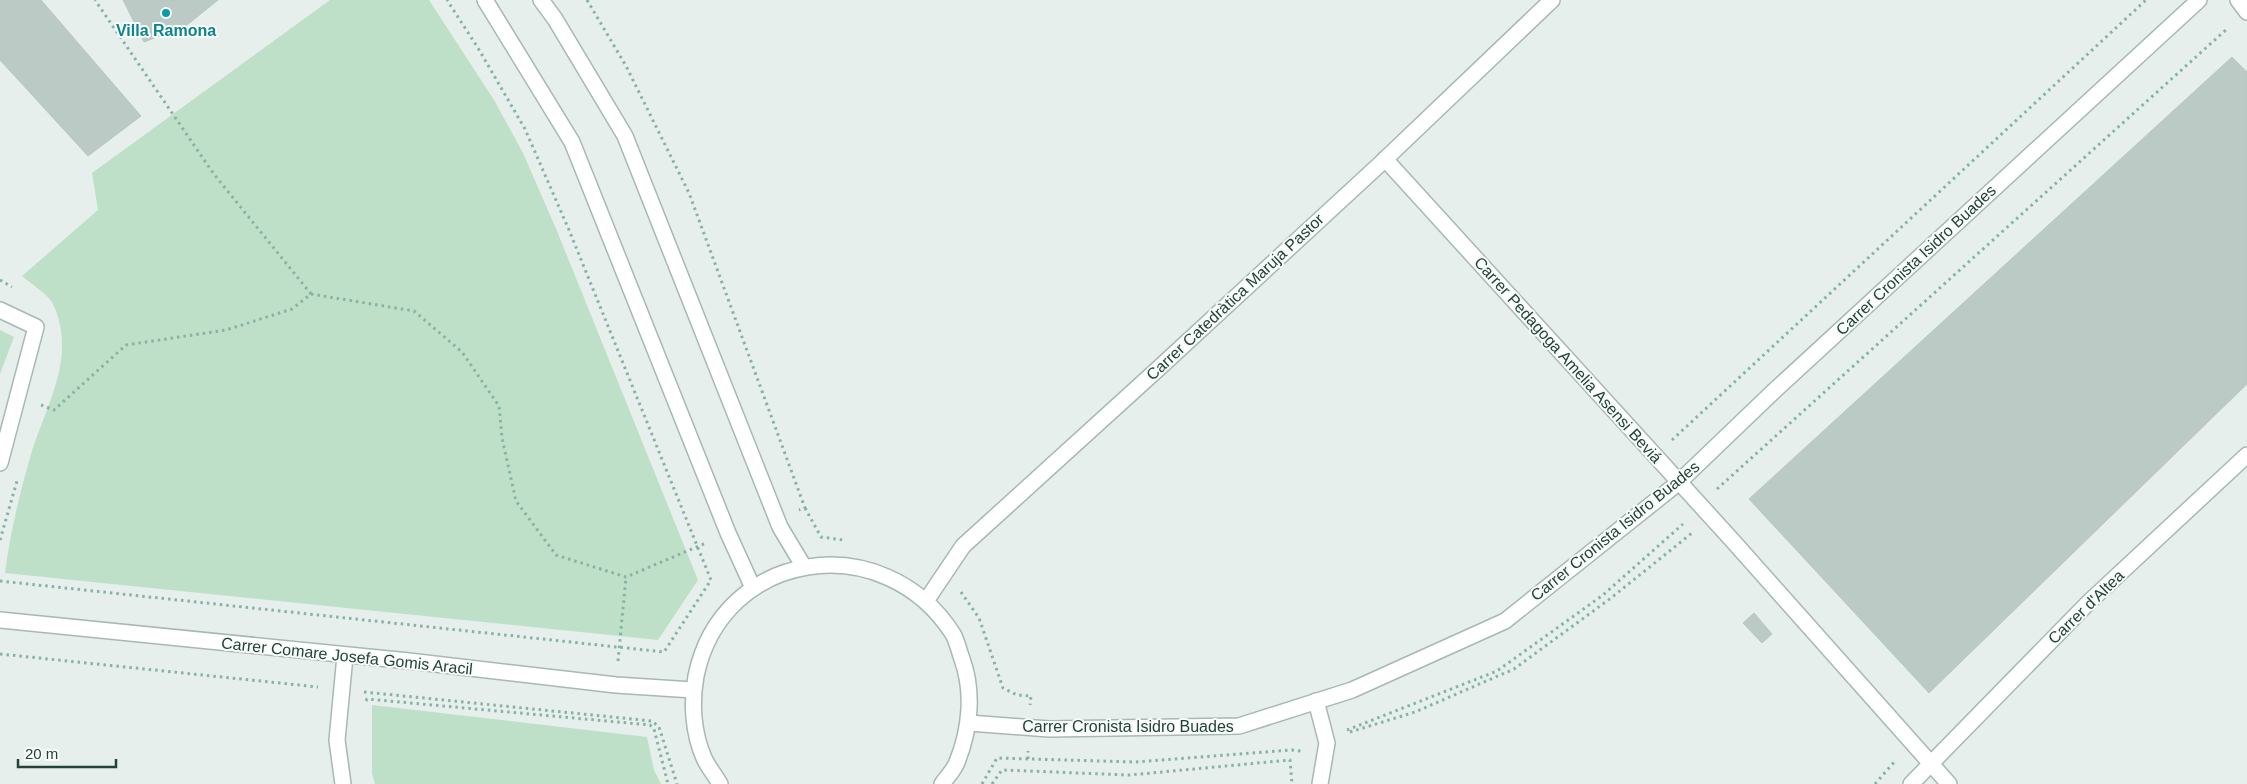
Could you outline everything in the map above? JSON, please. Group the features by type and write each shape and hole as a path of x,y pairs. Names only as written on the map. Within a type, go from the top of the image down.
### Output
{"street":[{"path":"485,0 572,142 728,533 753,588"},
{"path":"542,0 625,136 780,527 804,567"},
{"name":"Carrer Catedràtica Maruja Pastor","path":"926,600 963,546 1385,159 1552,0"},
{"name":"Carrer Cronista Isidro Buades","path":"969,723 1049,729 1239,726 1352,690 1505,620 1678,483 1781,384 2199,0"},
{"path":"2238,0 2247,12"},
{"name":"Carrer Pedagoga Amelia Asensi Beviá","path":"1385,159 1503,287 1678,483 1722,529 1949,784"},
{"path":"0,310 36,327 0,463"},
{"name":"Carrer d'Altea","path":"1911,784 1929,763 2089,602 2247,455"},
{"path":"720,784 704,758 694,724 693,690 699,660 712,632 730,608 753,588 778,575 804,567 837,564 869,569 899,582 926,600 953,635 968,677 969,723 957,763 942,784"},
{"name":"Carrer Comare Josefa Gomis Aracil","path":"0,620 616,685 693,690"},
{"path":"343,784 337,740 345,656"},
{"path":"1316,701 1327,743 1320,784"}],"path":[{"path":"95,0 213,173 311,294 414,311 462,352 499,406 502,438 516,501 556,555 626,577 728,533"},
{"path":"0,581 664,652 712,580 569,230 525,129 478,48 447,0"},
{"path":"587,0 626,66 689,193 805,508 777,518"},
{"path":"1668,445 2146,0"},
{"path":"1713,492 2225,28 2235,27"},
{"path":"17,396 54,410 126,345 226,330 292,309 311,294"},
{"path":"1345,739 1346,730 1497,671 1603,595 1685,522 1711,538 1722,529"},
{"path":"1346,734 1415,712 1514,669 1611,598 1691,532 1696,538"},
{"path":"613,716 626,577"},
{"path":"366,707 366,699 650,725 654,729 668,784"},
{"path":"982,784 998,758 1135,762 1292,750 1308,752"},
{"path":"1875,784 1899,758"},
{"path":"992,784 1002,770 1130,775 1290,760 1292,784"}],"green space":[{"path":"330,0 429,0 494,100 523,153 557,231 698,580 658,640 5,573 9,544 30,458 61,363 60,324 53,304 44,293 22,276 98,210 92,173"},
{"path":"0,330 14,337 0,374"},
{"path":"372,705 647,737 654,770 661,784 375,784 372,773"}],"building":[{"path":"0,0 41,0 141,116 88,156 0,60"},
{"name":"Villa Ramona","path":"123,0 218,0 187,25 144,42"},
{"path":"2232,57 2247,72 2247,384 1929,693 1749,499"},
{"path":"1754,613 1772,634 1762,643 1743,623"}],"place":[{"name":"Villa Ramona","path":"166,13"}]}
